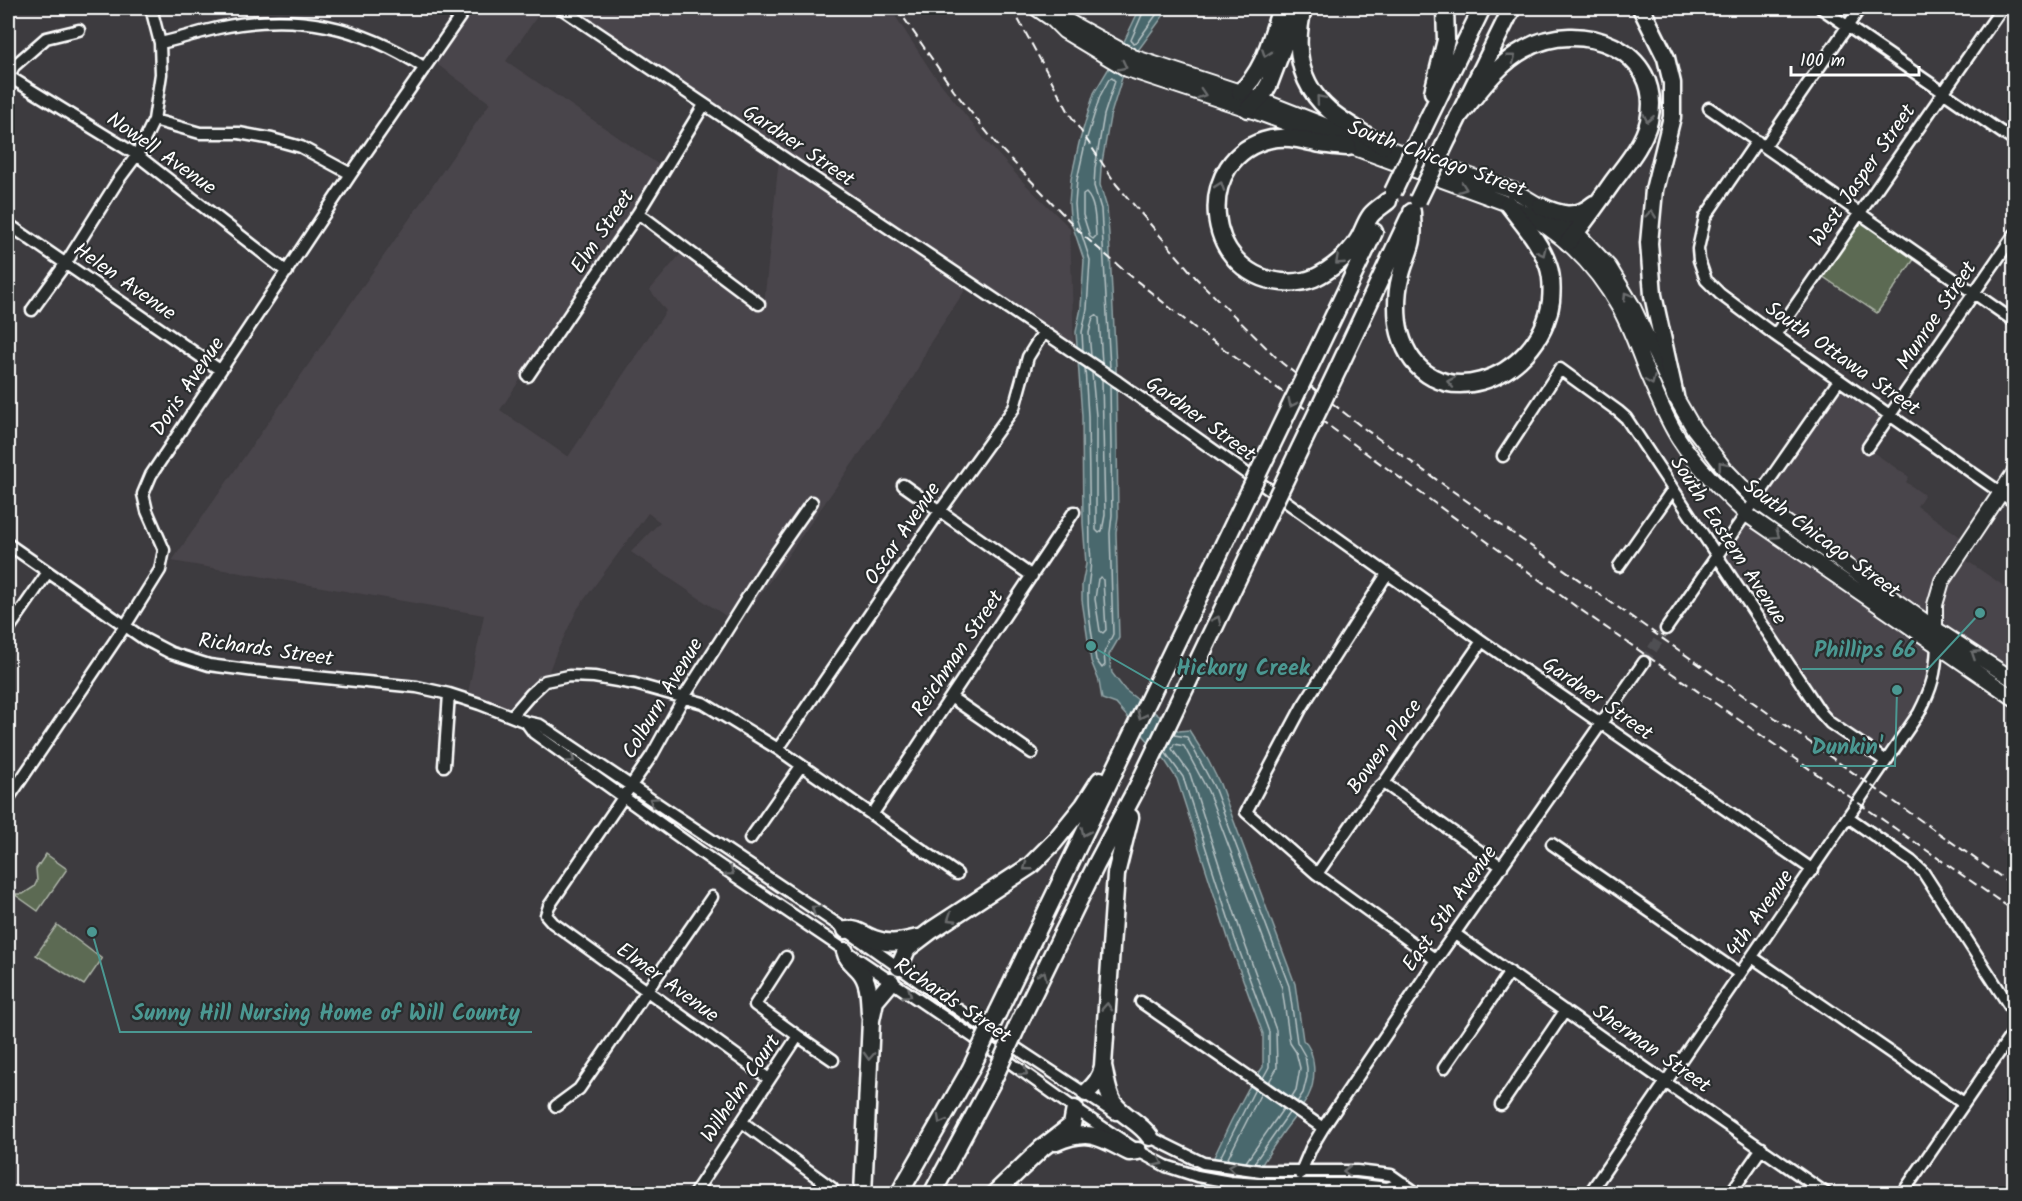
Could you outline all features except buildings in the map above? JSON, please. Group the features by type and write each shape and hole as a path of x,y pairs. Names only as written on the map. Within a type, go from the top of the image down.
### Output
{"highway":[{"path":"1240,92 1260,68 1281,8"},
{"path":"1253,105 1269,84 1293,21 1302,8"},
{"path":"1302,8 1298,49 1302,71 1315,95 1329,110 1383,146"},
{"path":"1425,124 1446,40 1445,8"},
{"path":"899,1194 970,1070 1482,8"},
{"path":"932,1194 992,1082 1096,865 1140,782 1512,8"},
{"path":"1641,8 1666,58 1672,83 1672,117 1654,190 1649,243 1653,295 1675,396"},
{"path":"1458,117 1494,73 1535,44 1557,38 1579,37 1601,41 1623,51 1637,64 1644,74 1650,93 1650,113 1644,135 1572,237"},
{"path":"1348,147 1294,138 1271,139 1249,148 1233,161 1221,181 1216,199 1216,222 1232,256 1248,271 1269,281 1291,282 1312,279 1332,268 1349,252 1371,214 1391,197"},
{"path":"1540,206 1561,215 1577,214 1587,210 1601,198"},
{"path":"1415,206 1412,242 1400,280 1398,308 1400,332 1409,355 1419,368 1448,383 1468,384 1490,379 1512,368 1528,353 1541,334 1549,313 1552,290 1549,267 1538,243 1508,204"},
{"path":"899,967 907,949 1030,866 1054,842 1084,805 1105,772 1119,759"},
{"path":"1086,1093 1096,1084 1103,1066 1116,874 1123,839 1140,782"},
{"path":"846,930 858,931 875,940 890,944 924,936"},
{"path":"845,951 861,972 867,985 871,1020 863,1194"},
{"path":"871,1020 875,1001 891,982"},
{"path":"1103,1066 1110,1097 1115,1106 1144,1127 1150,1137"},
{"path":"993,1194 1042,1148 1071,1125 1075,1108"},
{"path":"1042,1148 1072,1135 1092,1134 1107,1139 1129,1152 1138,1151"}],"main road":[{"name":"South Chicago Street","path":"1036,8 1056,13 1065,31 1132,57 1159,73 1515,191 1540,206 1572,237 1609,267 1632,305 1675,396 1694,429 1741,488 1934,628 2014,680"},
{"name":"South Chicago Street","path":"1159,73 1240,92 1253,105 1348,147 1508,204 1572,237 1621,311 1678,439 1701,468 1746,514 2014,698"},
{"path":"1937,645 1934,628 1935,605 1942,581 2014,473"}],"street":[{"path":"32,310 137,155 154,120 161,74 160,44 150,8"},
{"name":"Doris Avenue","path":"8,799 125,626 160,570 164,550 147,512 143,494 151,475 351,174 466,8"},
{"name":"Gardner Street","path":"561,8 1118,382 1482,641 1813,870"},
{"path":"1821,8 2014,141"},
{"path":"1761,144 1860,8"},
{"name":"West Jasper Street","path":"1775,335 2002,8"},
{"path":"160,44 218,28 259,21 294,20 330,26 366,36 397,49 425,68"},
{"path":"8,77 14,66 46,38 79,30"},
{"name":"Nowell Avenue","path":"8,77 137,155 287,272"},
{"name":"Elm Street","path":"528,376 638,213 704,105"},
{"path":"1709,108 2014,321"},
{"path":"154,120 200,132 239,133 272,139 301,147 351,174"},
{"name":"South Ottawa Street","path":"1761,144 1705,217 1698,249 1706,280 1719,294 1775,335 2014,502"},
{"path":"638,213 759,304"},
{"name":"Helen Avenue","path":"8,224 220,370"},
{"name":"Munroe Street","path":"1869,447 2014,235"},
{"name":"Oscar Avenue","path":"778,749 940,511 1014,408 1028,357 1043,333"},
{"name":"South Eastern Avenue","path":"1503,456 1560,369 1626,418 1821,713 1830,723 1886,761"},
{"path":"1666,630 1839,380"},
{"path":"903,485 1032,576"},
{"path":"1619,566 1672,489"},
{"name":"Colburn Avenue","path":"546,915 549,906 652,755 684,697 765,569 812,502"},
{"name":"Reichman Street","path":"872,815 1074,512"},
{"name":"Richards Street","path":"8,544 144,639 171,653 209,665 417,687 449,694 526,722 540,724 846,930 966,1015 1150,1137 1203,1163 1261,1171 1357,1171 1391,1175 1418,1194"},
{"path":"8,630 48,572"},
{"path":"1387,574 1302,707 1246,812 1317,874 1436,960"},
{"name":"Bowen Place","path":"1317,874 1373,793 1384,783 1482,641"},
{"name":"4th Avenue","path":"1588,1194 1919,713 1931,690 1936,670 1937,645"},
{"name":"East 5th Avenue","path":"1297,1184 1301,1171 1323,1128 1436,960 1644,662"},
{"path":"512,716 545,681 569,676 594,677 703,703 778,749 957,874"},
{"path":"444,766 449,694"},
{"path":"952,698 1032,753"},
{"name":"Richards Street","path":"526,722 534,733 845,951 1138,1151 1166,1166 1197,1176 1257,1184 1353,1184 1387,1188 1403,1184"},
{"path":"750,839 801,766"},
{"path":"1384,783 1502,867"},
{"path":"1848,817 1923,872 2014,1013"},
{"path":"1552,844 1740,974"},
{"path":"556,1106 579,1089 712,897"},
{"name":"Elmer Avenue","path":"546,915 553,923 769,1079"},
{"name":"Sherman Street","path":"1455,934 1827,1194"},
{"name":"Wilhelm Court","path":"694,1194 798,1036 755,1005 786,957"},
{"path":"1752,957 1964,1103"},
{"path":"891,982 899,967"},
{"path":"1444,1068 1510,972"},
{"path":"1141,1002 1254,1078 1323,1128"},
{"path":"1500,1105 1565,1011"},
{"path":"1902,1194 2014,1031"},
{"path":"798,1036 834,1060"},
{"path":"1075,1108 1086,1093"},
{"path":"742,1122 832,1188"},
{"path":"1730,1194 1762,1148"}],"shaded area":[{"path":"467,8 543,8 506,61 659,165 645,191 500,410 568,457 666,311 650,290 684,250 762,309 779,158 967,287 930,343 914,376 739,625 631,552 660,522 648,513 578,608 547,676 512,710 468,693 484,615 172,561 490,103 434,62"},
{"path":"570,8 890,8 931,71 985,140 1024,183 1070,228 1074,350"},
{"path":"1839,383 1888,416 1867,448 1909,477 1906,482 1924,495 1917,506 1969,543 1960,556 2014,593 2014,690 1938,638 1938,671 1888,761 1831,722 1719,558"},
{"path":"2014,815 2014,849 1997,838"}],"green space":[{"path":"1860,214 1917,255 1877,313 1819,274"},
{"path":"46,854 67,869 38,911 14,894 23,894 34,887 37,881 36,869"},
{"path":"57,925 102,959 84,985 36,955"}],"water":[{"path":"1140,8 1169,8 1125,68 1110,117 1100,185 1107,208 1116,366 1118,516 1116,533 1119,638 1109,655 1112,673 1125,690 1179,731 1189,730 1208,760 1220,784 1295,984 1303,1040 1308,1045 1313,1059 1313,1083 1306,1101 1245,1193 1197,1193 1231,1121 1263,1067 1263,1034 1229,941 1177,779 1164,759 1116,704 1102,699 1099,681 1091,661 1082,600 1086,564 1083,523 1082,416 1076,332 1081,308 1084,260 1070,218 1071,179 1094,93 1121,48"}],"tunnel":[{"path":"1644,662 1666,629"}],"railway":[{"path":"897,8 954,91 998,146 1084,236 1195,328 1578,608 2014,911"},
{"path":"1012,8 1071,116 1116,184 1196,278 1282,363 1362,427 2014,886"}],"place":[{"name":"Phillips 66","path":"1980,613"},
{"name":"Hickory Creek","path":"1091,646"},
{"name":"Dunkin'","path":"1897,690"},
{"name":"Sunny Hill Nursing Home of Will County","path":"92,932"}]}
